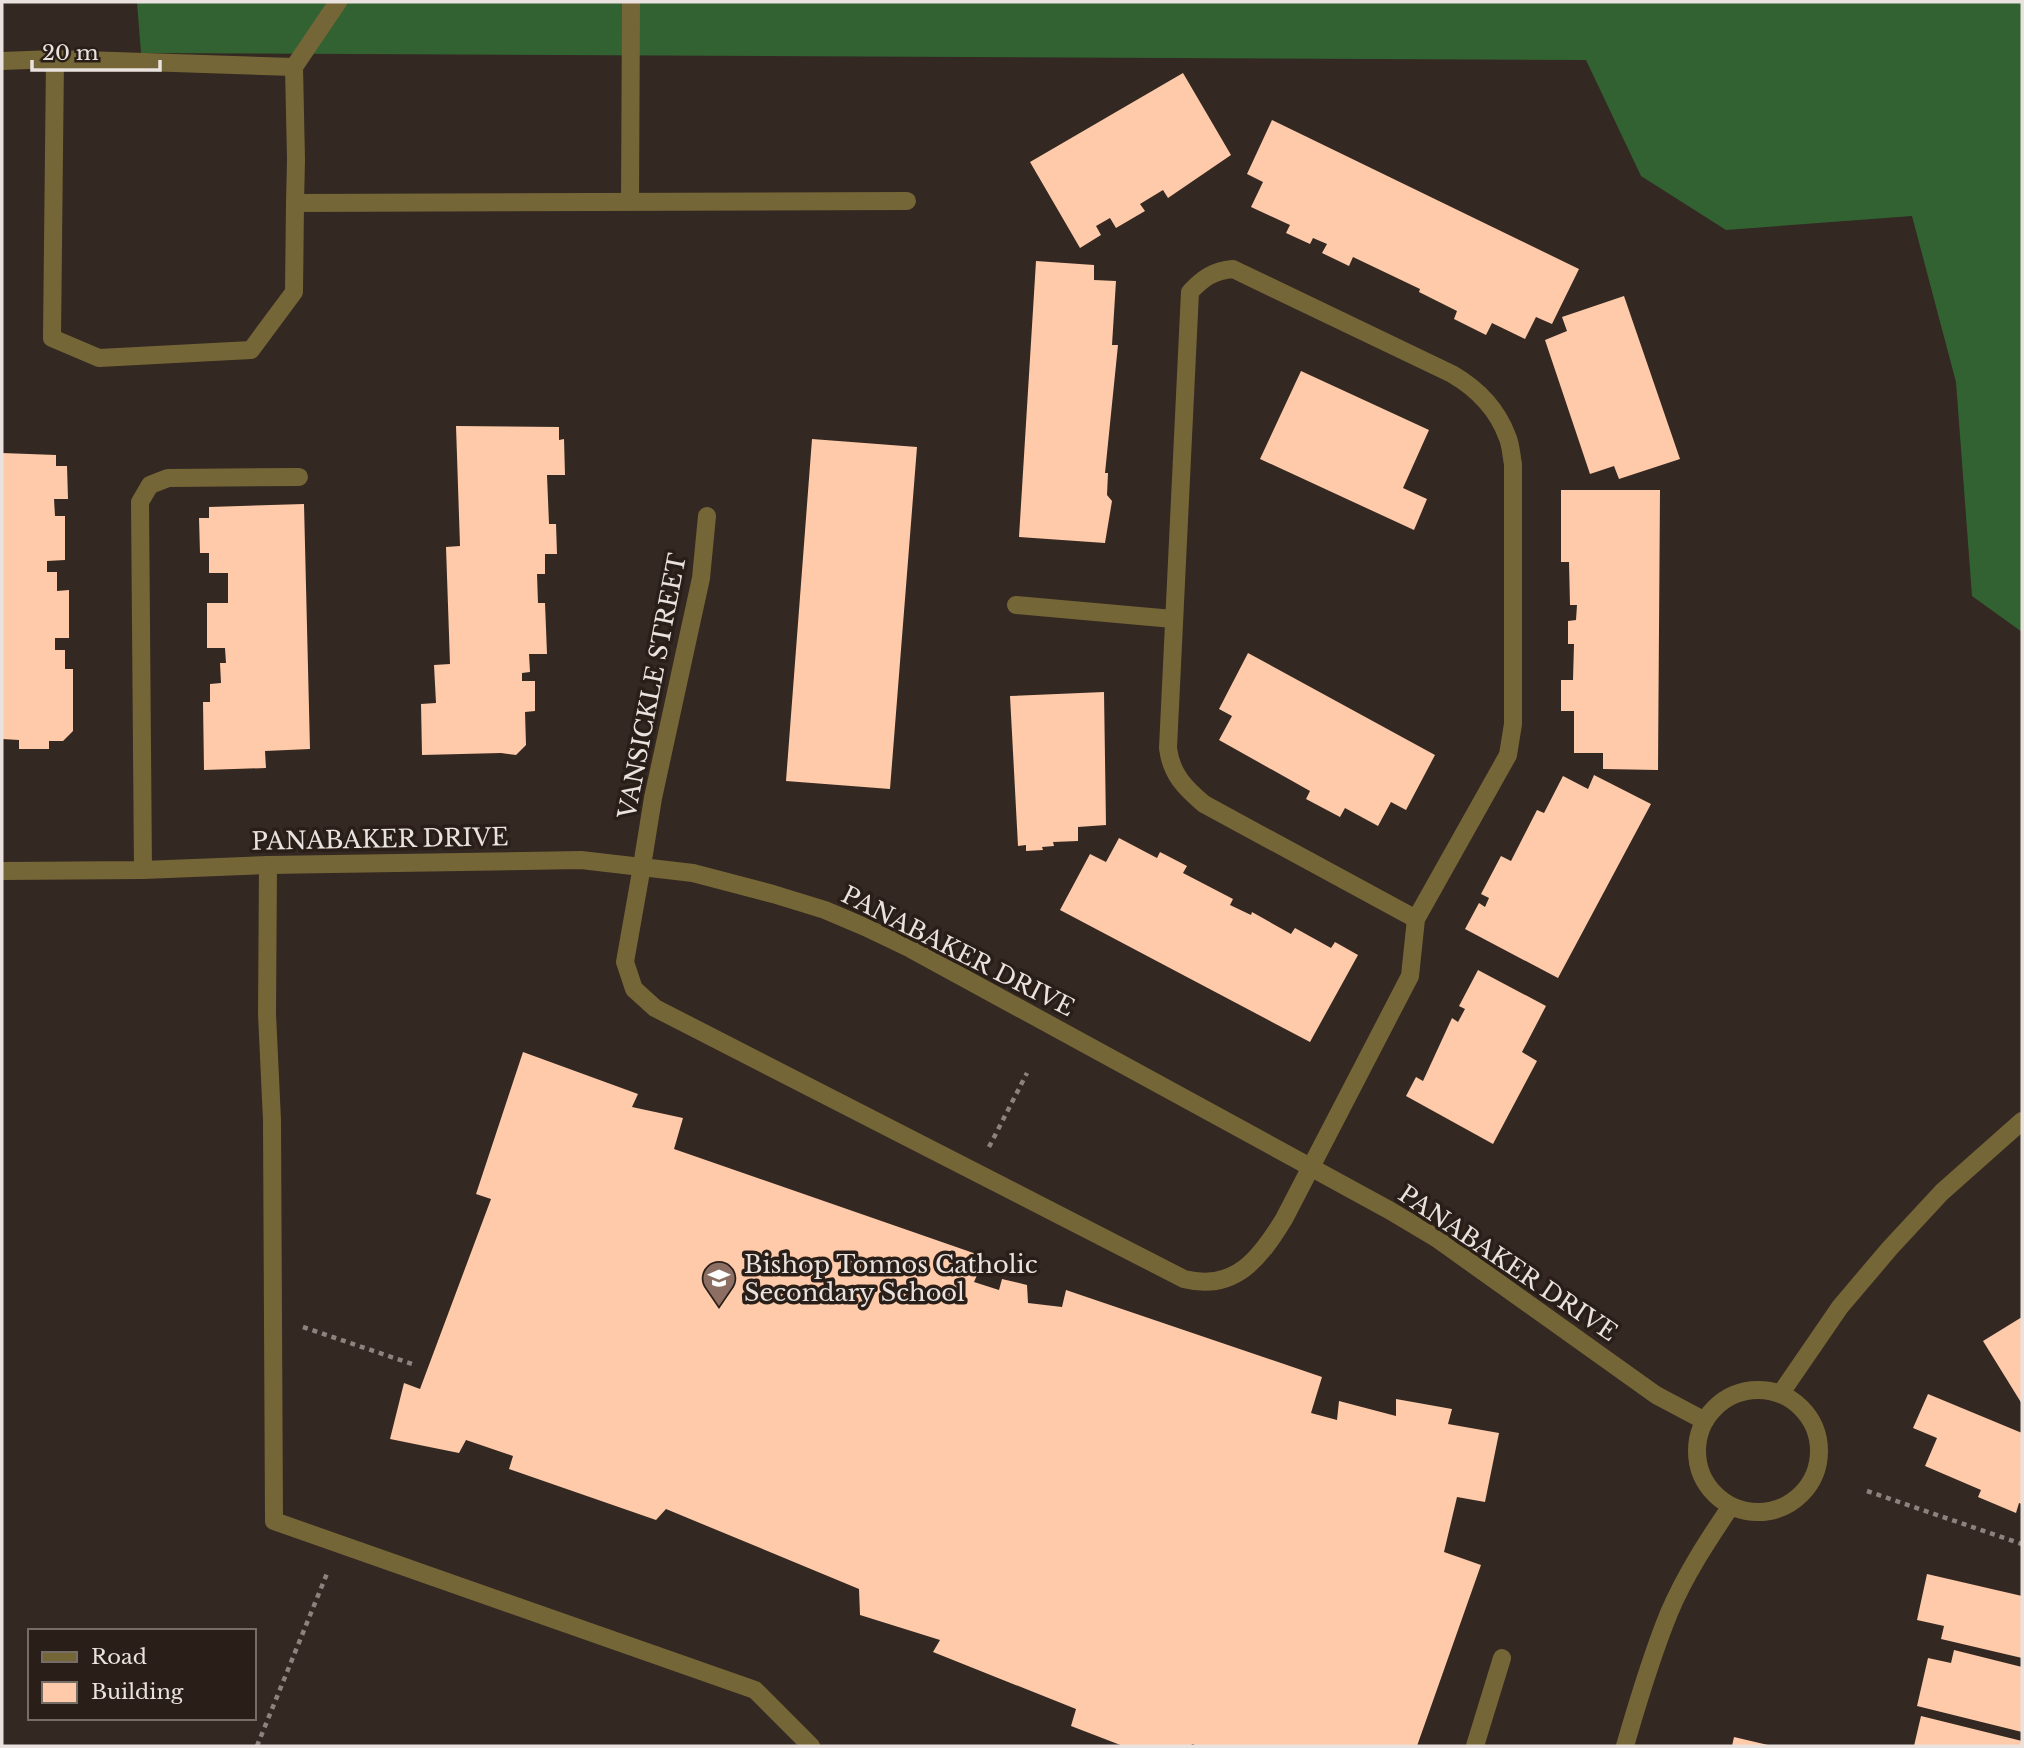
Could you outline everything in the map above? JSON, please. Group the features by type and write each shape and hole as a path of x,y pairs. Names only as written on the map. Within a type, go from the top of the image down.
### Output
{"street":[{"path":"55,59 52,338 99,358 251,350 295,292 295,67 338,2"},
{"path":"630,202 631,2"},
{"path":"2,61 55,59 295,67"},
{"path":"295,203 907,201"},
{"path":"1233,269 1452,374 1471,385 1490,406 1507,436 1513,464 1513,724 1508,755 1416,919 1204,804 1180,782 1170,762 1168,748 1173,619 1190,292 1202,279 1218,270 1233,269"},
{"path":"143,870 139,502 150,485 168,478 299,477"},
{"name":"VANSICKLE STREET","path":"708,516 701,578 653,799 625,962 634,989 654,1008 1184,1279 1200,1283 1220,1281 1244,1269 1265,1250 1284,1219 1410,976 1416,919"},
{"path":"1016,605 1173,619"},
{"name":"PANABAKER DRIVE","path":"2,870 143,870 268,865 581,860 693,873 760,890 825,911 911,949 1436,1238 1656,1395 1705,1421"},
{"path":"268,865 267,1014 272,1120 274,1521 755,1689 811,1746"},
{"path":"1781,1393 1840,1307 1890,1248 1942,1192 2022,1121"},
{"path":"1750,1390 1781,1393 1804,1411 1816,1432 1819,1455 1813,1478 1802,1494 1787,1505 1768,1511 1749,1512 1731,1506 1715,1494 1703,1478 1698,1460 1698,1439 1705,1421 1716,1406 1732,1396 1750,1390"},
{"path":"1625,1746 1644,1678 1670,1611 1697,1558 1731,1506"},
{"path":"1475,1746 1502,1658"}],"path":[{"path":"988,1149 1027,1073"},
{"path":"272,1317 415,1365"},
{"path":"1867,1491 2022,1544"},
{"path":"257,1746 339,1544"}],"green space":[{"path":"137,2 2022,2 2022,632 1972,596 1956,382 1912,216 1726,230 1641,176 1586,60 141,53"}],"building":[{"path":"1183,73 1231,155 1168,198 1163,190 1140,204 1145,211 1116,228 1110,218 1096,226 1101,235 1080,248 1030,162"},
{"path":"1272,120 1579,269 1552,324 1536,317 1525,339 1492,323 1486,335 1454,319 1457,311 1419,292 1420,289 1353,257 1349,266 1322,253 1327,244 1313,238 1310,244 1286,233 1290,225 1251,207 1263,182 1247,174"},
{"path":"1036,261 1094,265 1094,280 1116,281 1112,345 1118,345 1105,473 1108,473 1107,495 1112,501 1105,543 1019,537"},
{"path":"1624,296 1680,459 1619,479 1614,466 1590,474 1545,340 1567,331 1562,317"},
{"path":"1301,371 1429,430 1403,488 1427,499 1414,530 1260,459"},
{"path":"456,426 559,427 559,440 564,439 565,475 547,475 549,524 556,524 557,554 545,554 545,574 537,574 538,603 545,603 547,654 529,654 530,672 522,673 522,681 535,681 535,711 525,712 526,745 516,755 422,755 421,704 436,703 434,665 450,664 446,547 460,546"},
{"path":"812,439 917,447 890,789 786,781"},
{"path":"2,453 56,455 56,466 67,466 68,499 54,499 55,516 65,516 65,560 47,561 47,572 57,572 57,591 69,590 69,638 55,638 55,650 65,650 65,669 73,669 73,731 63,741 49,741 49,749 19,749 19,740 2,739"},
{"path":"1561,490 1660,490 1658,770 1603,769 1603,753 1574,753 1574,711 1561,711 1561,680 1573,680 1574,644 1568,644 1568,621 1576,620 1577,605 1570,605 1569,562 1561,562"},
{"path":"304,504 310,749 265,751 266,768 204,770 203,702 210,702 210,684 221,683 220,663 226,663 225,648 207,648 207,603 228,603 228,573 209,573 209,553 200,553 199,518 209,518 209,507"},
{"path":"1248,653 1435,755 1406,810 1391,802 1378,826 1345,808 1340,817 1306,799 1310,791 1219,740 1232,716 1219,709"},
{"path":"1104,692 1106,825 1078,827 1078,841 1053,842 1054,846 1042,847 1043,850 1026,851 1026,845 1018,846 1010,696"},
{"path":"1594,775 1651,804 1558,978 1465,929 1479,903 1485,907 1489,898 1481,894 1501,856 1511,861 1537,810 1544,813 1563,776 1588,789"},
{"path":"1119,838 1157,858 1160,852 1187,866 1183,873 1233,899 1230,905 1251,915 1252,912 1291,934 1295,928 1331,948 1335,942 1358,955 1310,1042 1060,910 1090,854 1106,862"},
{"path":"1478,970 1546,1006 1522,1052 1537,1061 1493,1144 1406,1096 1416,1077 1423,1081 1452,1018 1458,1022 1465,1009 1459,1006"},
{"path":"523,1052 638,1094 632,1107 683,1118 674,1149 985,1257 974,1282 999,1290 1002,1279 1027,1285 1028,1303 1062,1307 1066,1290 1322,1377 1311,1413 1337,1420 1339,1401 1396,1416 1396,1399 1452,1409 1448,1424 1499,1433 1485,1502 1457,1497 1444,1552 1481,1565 1417,1746 1123,1746 1071,1726 1076,1709 933,1652 940,1640 860,1615 859,1589 666,1509 656,1520 509,1469 513,1456 466,1440 459,1453 390,1439 404,1383 420,1389 491,1199 476,1194"},
{"path":"2022,1317 2022,1404 1983,1341"},
{"path":"1928,1394 2022,1433 2022,1504 2019,1503 2016,1513 1978,1497 1981,1490 1925,1466 1937,1438 1913,1428"},
{"path":"1927,1574 2022,1596 2022,1658 1941,1639 1944,1626 1917,1620"},
{"path":"1954,1650 2022,1667 2022,1732 1917,1706 1928,1658 1951,1663"},
{"path":"1921,1716 2022,1741 2022,1746 1914,1746"},
{"path":"1734,1737 1768,1745 1768,1746 1732,1746"}],"place":[{"name":"Bishop Tonnos Catholic Secondary School","path":"719,1308"}]}
